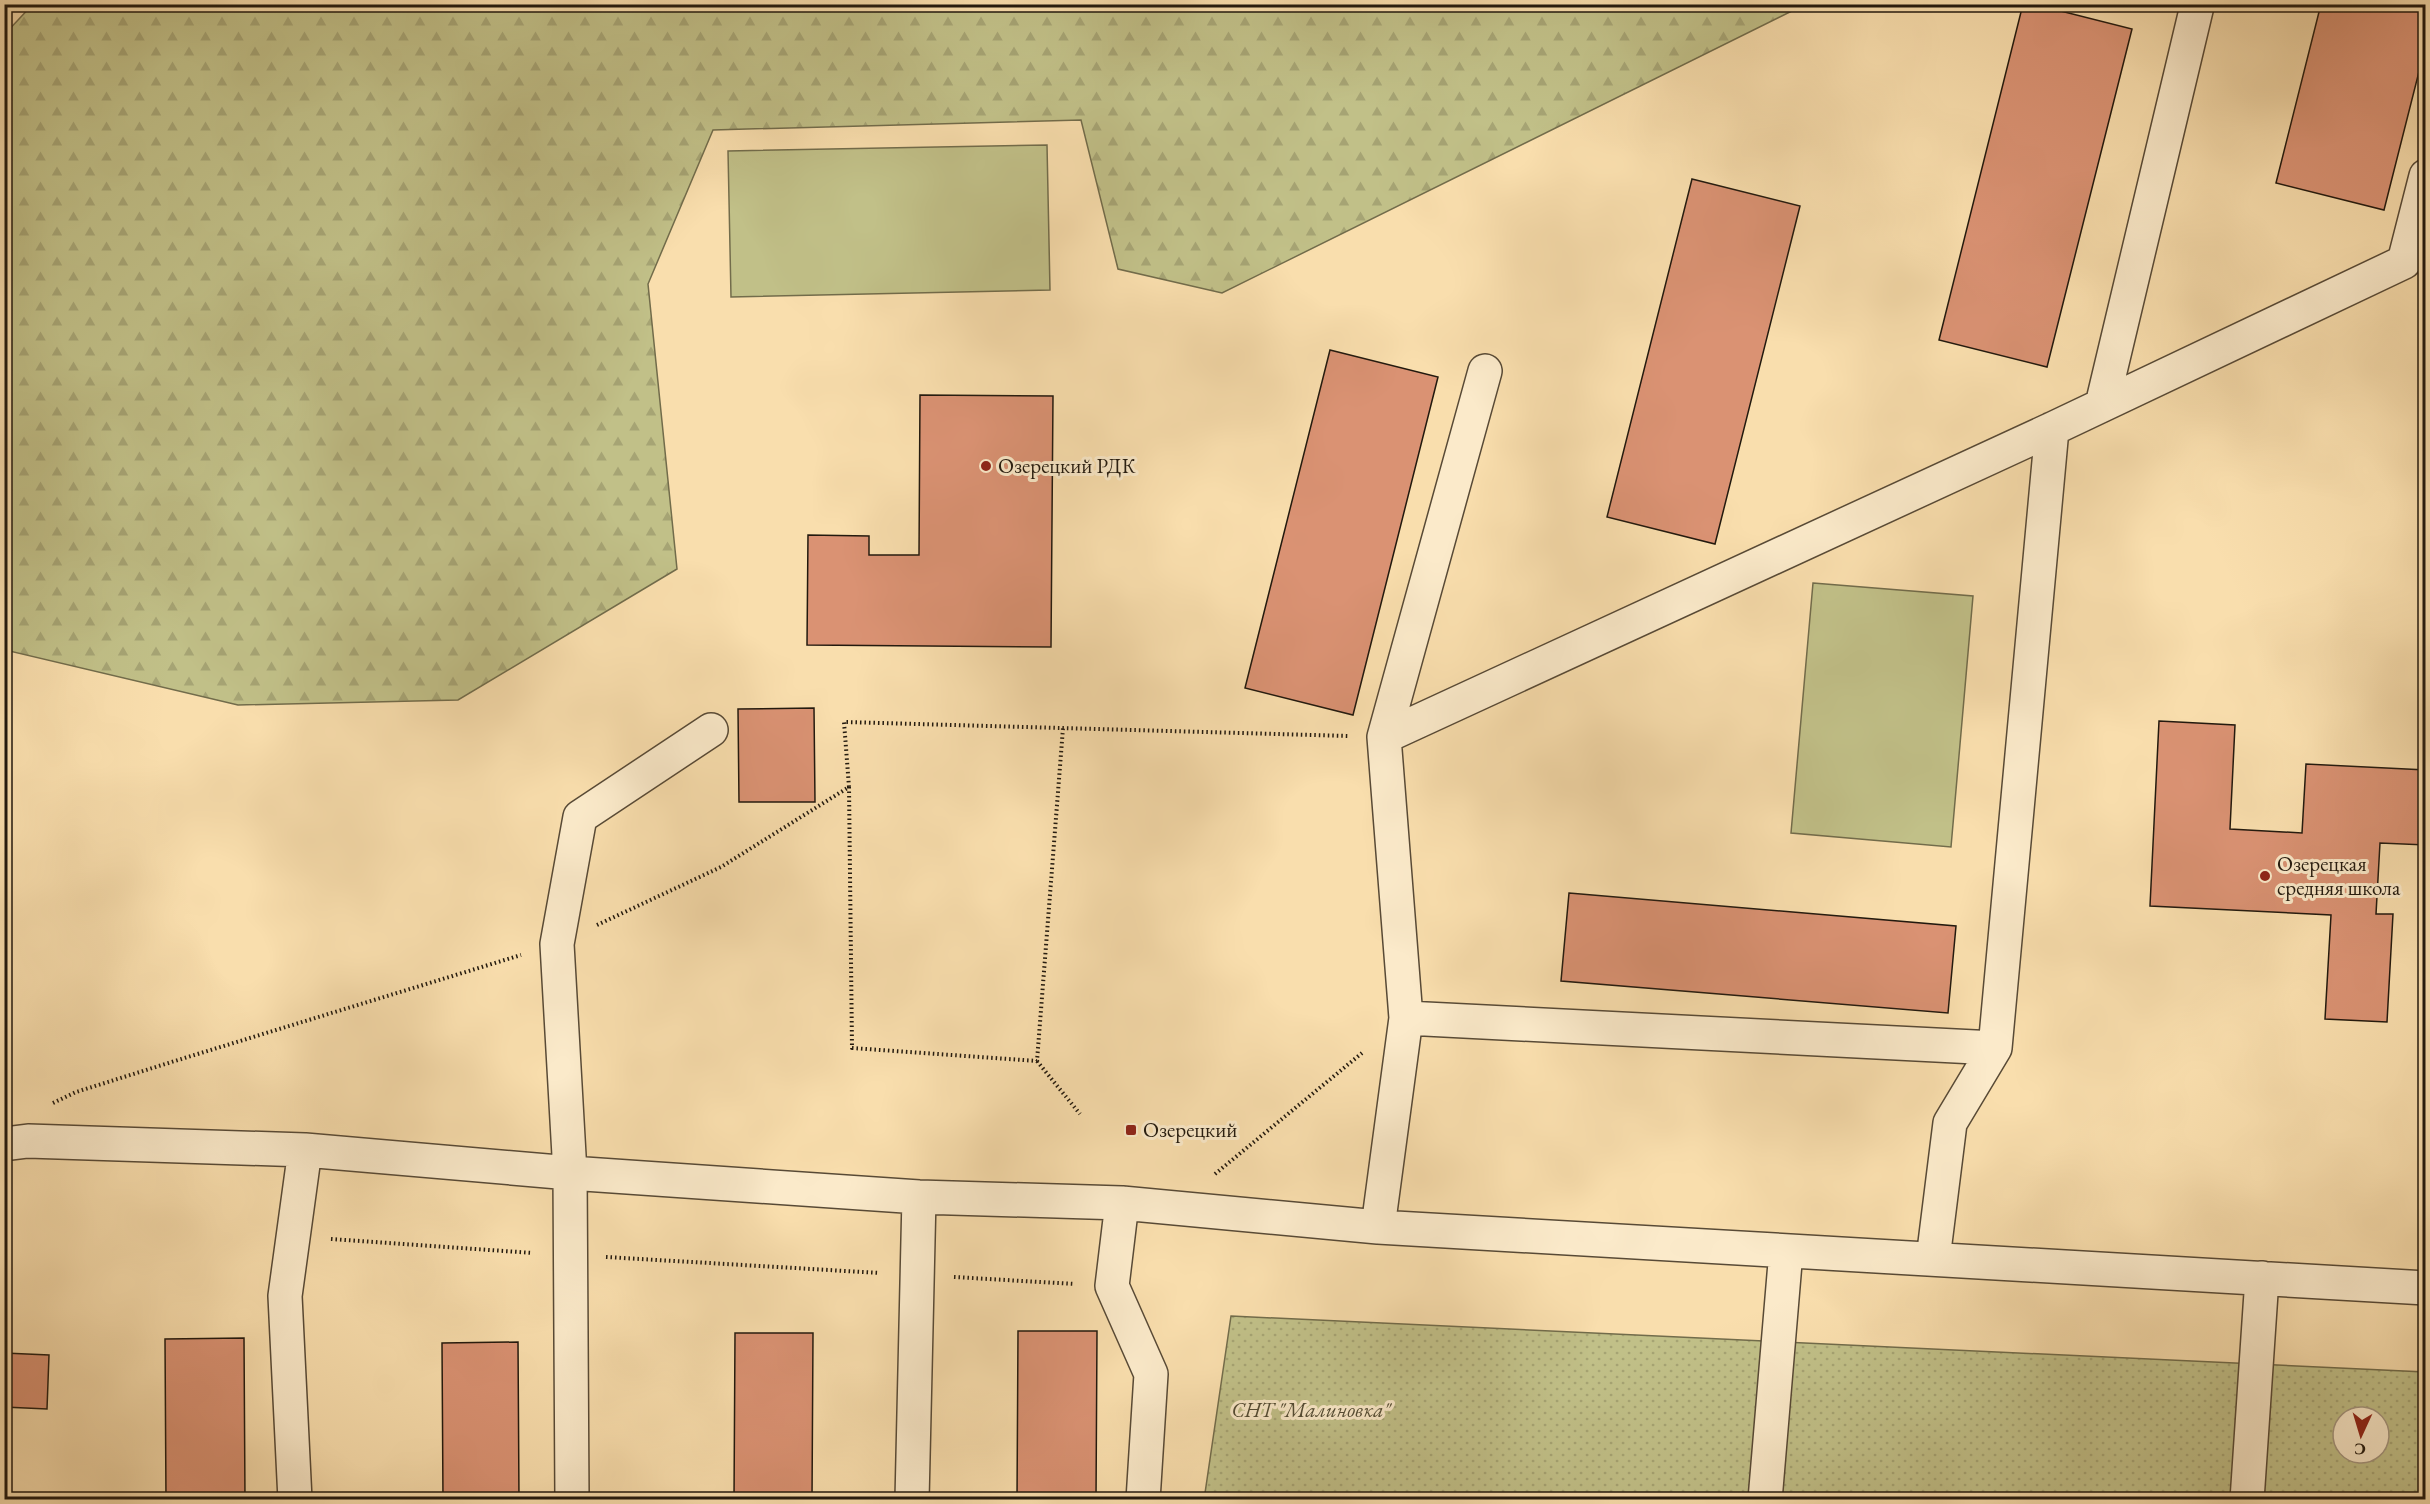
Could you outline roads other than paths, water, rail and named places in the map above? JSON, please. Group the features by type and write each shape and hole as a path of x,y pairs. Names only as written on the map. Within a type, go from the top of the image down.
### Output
{"street":[{"path":"2102,405 2197,6"},
{"path":"1384,737 2052,429 2404,262 2426,176"},
{"path":"1378,1227 1406,1018 1384,737 1485,371"},
{"path":"1933,1260 1950,1123 1995,1048 2052,429"},
{"path":"572,1500 570,1173 556,944 580,817 711,730"},
{"path":"1406,1018 1995,1048"},
{"path":"4,1144 28,1141 305,1150 570,1173 919,1197 1122,1203 1378,1227 2426,1288"},
{"path":"295,1500 285,1296 305,1150"},
{"path":"912,1500 919,1197"},
{"path":"1122,1203 1112,1286 1151,1374 1143,1500"},
{"path":"1765,1500 1786,1251"},
{"path":"2247,1500 2258,1365 2262,1278"}],"place":[{"name":"Озерецкий РДК","path":"986,466"},
{"name":"Озерецкая средняя школа","path":"2265,876"},
{"name":"Озерецкий","path":"1131,1130"}],"park label":[{"name":"СНТ \"Малиновка\"","path":"1311,1410"}]}
